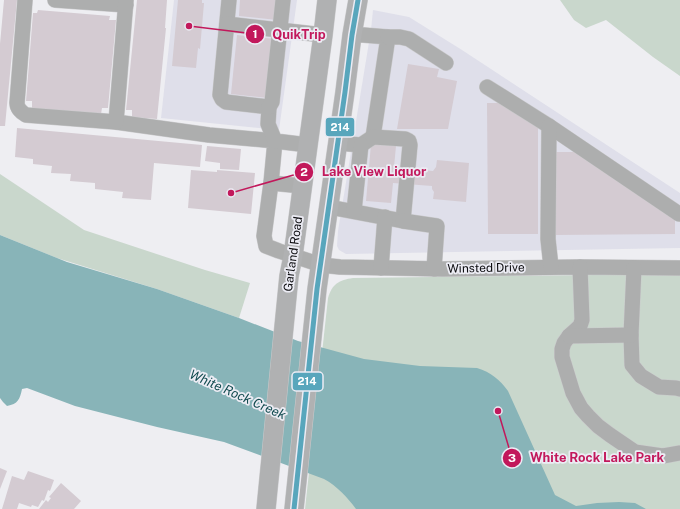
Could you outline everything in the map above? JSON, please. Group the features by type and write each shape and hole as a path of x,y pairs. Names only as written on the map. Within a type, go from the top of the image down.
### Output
{"main road":[{"name":"Garland Road","path":"266,509 289,276 293,256 327,0"},
{"path":"294,509 328,207 358,0"},
{"path":"323,35 352,35"}],"street":[{"path":"25,0 17,103 17,106 22,113 26,115 116,122 209,135 308,145"},
{"path":"55,0 126,3 116,122"},
{"path":"229,0 220,95 226,102 269,107"},
{"path":"283,0 272,102 269,107 268,124 275,141 271,183 302,186"},
{"path":"227,24 323,35"},
{"path":"352,35 400,37 409,39 446,63"},
{"path":"354,211 388,37"},
{"path":"487,87 549,126 679,214"},
{"path":"549,126 548,239 551,267"},
{"path":"338,143 405,139 409,141 410,145 403,221"},
{"name":"Winsted Drive","path":"271,183 264,236 266,246 321,265 434,269 551,267 680,268"},
{"path":"328,207 437,226 434,269"},
{"path":"381,268 385,217"},
{"path":"580,267 582,320 580,326 564,343 562,357 573,393 581,408 610,435 635,452 663,456 680,453"},
{"path":"634,268 631,335 632,365 641,376 659,387 680,389"},
{"path":"569,336 631,335"}],"shaded area":[{"path":"174,0 297,0 279,130 161,118"},
{"path":"560,0 680,0 680,76 606,20 586,28 574,20"},
{"path":"373,10 409,17 680,193 680,248 346,254 339,250 337,246 338,231"},
{"path":"0,174 84,230 205,270 250,283 239,318 157,289 57,258 0,235"},
{"path":"680,274 680,509 305,509 328,298 334,286 340,282 353,278"}],"water":[{"name":"White Rock Creek","path":"0,235 67,262 157,289 298,341 364,359 420,366 477,368 487,372 502,383 508,391 555,495 576,506 619,502 635,503 646,509 356,509 342,492 324,479 224,442 75,406 27,388 22,389 16,402 7,406 0,398"}],"building":[{"path":"4,0 17,0 5,126 0,126 0,44"},
{"path":"137,0 167,0 166,28 157,119 132,117 132,110 126,110"},
{"path":"178,0 202,0 202,3 204,3 200,49 198,48 196,68 172,66"},
{"path":"240,0 279,0 277,20 239,16"},
{"path":"38,10 110,16 109,20 116,20 108,108 102,108 101,114 32,108 32,101 26,101 33,13 37,13"},
{"path":"237,35 275,39 269,98 231,94"},
{"path":"408,64 439,69 437,77 457,81 448,129 397,129"},
{"path":"487,103 503,103 538,126 538,234 488,234"},
{"path":"17,128 202,145 200,167 154,163 151,200 122,198 123,192 95,189 95,183 70,181 71,174 51,173 52,166 33,164 33,159 15,157"},
{"path":"371,144 396,146 394,167 433,171 436,167 437,160 469,163 466,202 433,199 434,192 432,186 393,183 391,203 366,201"},
{"path":"207,146 241,149 239,170 220,169 220,163 205,161"},
{"path":"554,152 576,152 675,219 675,234 554,235"},
{"path":"191,170 217,172 217,170 255,173 251,214 188,208"},
{"path":"0,468 7,471 0,489"},
{"path":"28,471 54,480 44,501 42,500 38,507 32,505 31,507 19,503 17,509 2,509 12,476 24,480"},
{"path":"61,483 81,501 74,509 39,509 46,500 48,502 51,498 49,497"}],"transit line":[{"name":"214","path":"294,509 317,289 358,0"}],"place":[{"name":"QuikTrip","path":"189,26"},
{"name":"Lake View Liquor","path":"231,193"},
{"name":"White Rock Lake Park","path":"498,411"}]}
